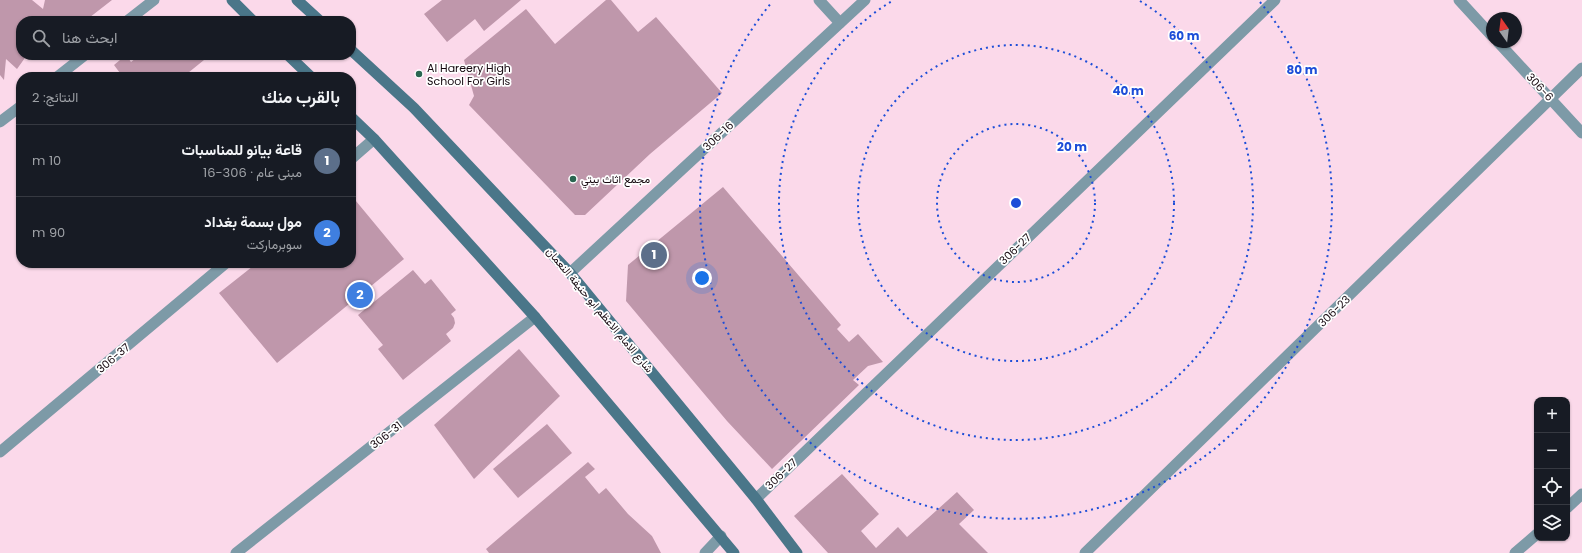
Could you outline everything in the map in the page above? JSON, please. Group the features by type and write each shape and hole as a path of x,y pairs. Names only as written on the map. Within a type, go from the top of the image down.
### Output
{"main road":[{"path":"232,0 248,16"},
{"path":"297,0 315,16"},
{"name":"شارع الامام الاعظم ابو حنيفة النعمان","path":"356,55 414,108 570,272 756,499 797,553"},
{"path":"293,60 305,72"},
{"path":"356,122 374,139 535,317 734,553"}],"street":[{"path":"133,16 154,0"},
{"path":"819,0 840,23"},
{"name":"306-16","path":"570,272 865,0"},
{"name":"306-27","path":"756,499 1275,0"},
{"path":"1459,0 1486,29"},
{"name":"306-6","path":"1503,48 1582,133"},
{"path":"63,72 79,60"},
{"name":"306-23","path":"1085,553 1551,100 1582,68"},
{"path":"0,122 16,110"},
{"path":"356,155 374,139"},
{"name":"306-37","path":"0,452 220,268"},
{"name":"306-31","path":"236,553 535,317"},
{"path":"1570,505 1582,494"},
{"path":"705,553 721,536"},
{"path":"1515,553 1534,537"}],"building":[{"path":"0,0 32,0 43,9 45,0 112,0 91,16 16,16 16,60 23,60 17,69 6,59 4,80 0,75"},
{"path":"442,0 521,0 484,31 475,19 447,42 424,14"},
{"path":"606,0 611,0 638,32 656,17 722,93 650,154 585,215 575,215 469,105 474,96 464,60 526,9 555,44"},
{"path":"120,60 130,60 131,62 134,60 204,60 189,72 119,72 114,65"},
{"path":"723,187 841,325 837,329 849,342 858,334 883,362 868,366 853,380 859,385 772,469 727,421 626,301 628,265"},
{"path":"356,201 404,259 277,363 219,293 251,268 356,268"},
{"path":"413,270 425,284 431,279 456,310 451,314 455,323 453,328 446,334 451,341 403,380 378,349 383,345 358,315"},
{"path":"519,349 560,396 474,479 434,425"},
{"path":"547,424 572,453 518,498 493,469"},
{"path":"588,462 595,469 585,477 599,494 606,488 628,514 652,536 661,553 489,553 486,549"},
{"path":"842,474 879,514 861,531 876,548 898,527 907,537 957,492 974,510 959,524 988,553 828,553 794,516"}],"place":[{"name":"Al Hareery High School For Girls","path":"419,74"},
{"name":"مجمع اثاث بيتي","path":"573,179"},
{"name":"قاعة بيانو للمناسبات","path":"654,255"},
{"name":"مول بسمة بغداد","path":"360,295"}]}
